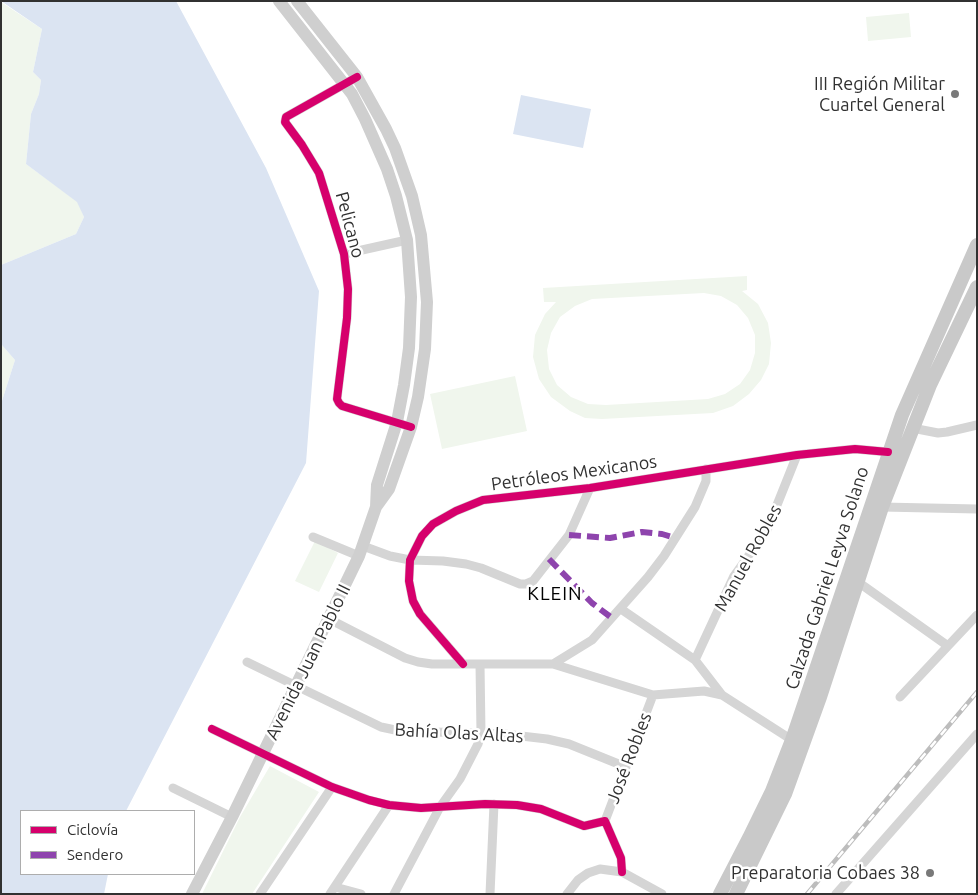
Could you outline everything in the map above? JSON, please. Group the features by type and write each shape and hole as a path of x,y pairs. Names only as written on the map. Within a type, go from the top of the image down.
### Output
{"main road":[{"name":"Avenida Juan Pablo II","path":"192,894 232,817 361,551 376,507 377,485 397,422 404,385 411,318 410,271 406,240 396,196 387,169 365,120 345,84 279,1"},
{"name":"Avenida Juan Pablo II","path":"297,1 357,77 394,148 412,196 421,234 427,302 425,349 418,397 411,427 389,489 376,507"},
{"name":"Calzada Gabriel Leyva Solano","path":"720,894 750,838 792,740 888,452 902,415 977,245"},
{"name":"Calzada Gabriel Leyva Solano","path":"736,894 784,794 820,697 882,507 912,428 930,385 977,287"}],"street":[{"path":"345,84 357,77"},
{"name":"Pelicano","path":"345,84 286,117 285,120 319,173 344,254 348,289 347,318 337,399 342,406 411,427"},
{"path":"344,254 406,240"},
{"path":"961,280 977,287"},
{"path":"912,428 947,432 977,424"},
{"name":"Petróleos Mexicanos","path":"463,664 420,614 413,601 409,581 410,560 422,536 433,524 456,511 482,500 590,488 797,456 854,449 888,452"},
{"name":"Manuel Robles","path":"695,660 734,576 767,530 797,456"},
{"path":"553,664 592,640 621,609 664,556 695,507 706,481 706,469"},
{"path":"313,537 361,551 410,560 466,564 520,584 530,583 569,535 590,488"},
{"path":"882,507 977,509"},
{"path":"858,582 948,646"},
{"path":"621,609 695,660 722,695 792,740"},
{"path":"900,696 977,615"},
{"path":"329,619 405,658 432,664 553,664 653,696 704,691 722,695"},
{"name":"Bahía Olas Altas","path":"247,662 381,727 400,732 504,734 547,739 569,744 626,767"},
{"path":"394,894 440,807 470,762 481,733 480,664"},
{"name":"José Robles","path":"605,821 653,696"},
{"path":"212,729 352,796 389,805 440,807 464,804 517,805 540,809 584,826 605,821 621,858 622,872"},
{"path":"836,894 977,734"},
{"path":"260,894 332,787"},
{"path":"173,788 232,817"},
{"path":"490,894 494,804"},
{"path":"360,894 332,890 389,805"},
{"path":"567,894 578,880 588,873 600,869 622,872 646,890 662,894"}],"shaded area":[{"path":"1,1 176,1 266,168 319,291 306,463 127,810 20,810 20,875 108,875 104,894 1,894 1,404 15,360 1,344 1,265 76,234 84,217 77,202 26,164 31,114 39,94 41,80 33,72 42,29"},
{"path":"1,2 42,29 33,72 41,80 39,94 31,114 26,164 78,202 84,217 76,234 1,265"},
{"path":"909,13 911,37 868,41 866,17"},
{"path":"521,95 591,109 583,148 513,134"},
{"path":"747,276 747,290 742,291 758,304 768,323 771,343 769,364 761,380 749,394 733,406 713,413 602,419 585,418 570,411 551,397 539,379 533,357 535,335 545,314 556,302 544,302 543,288","holes":["704,293 721,296 737,305 748,318 755,335 755,353 750,370 740,384 725,394 708,399 606,405 588,404 571,397 557,385 549,369 547,350 551,333 560,317 575,306 592,299"]},
{"path":"1,344 15,360 1,404"},
{"path":"515,376 527,431 442,449 430,394"},
{"path":"315,541 338,553 319,592 295,581"},
{"path":"270,766 319,792 252,894 202,894 240,817"}],"railway":[{"path":"807,894 977,692"}],"marked path":[{"path":"569,535 610,538 642,532 662,534 675,538"},
{"path":"549,559 592,603 612,618"}],"cycle path":[{"path":"357,77 286,117 285,122 319,173 344,254 348,289 347,318 337,399 342,406 411,427"},
{"path":"463,664 420,614 413,601 409,581 410,560 422,536 433,524 456,511 483,500 590,488 797,455 855,449 888,452"},
{"path":"212,729 332,787 389,805 421,808 485,804 517,805 541,809 584,826 605,821 621,858 622,872"}],"place":[{"name":"III Región Militar Cuartel General","path":"955,94"},
{"name":"Preparatoria Cobaes 38","path":"930,873"}],"district":[{"name":"KLEIN","path":"555,594"}]}
